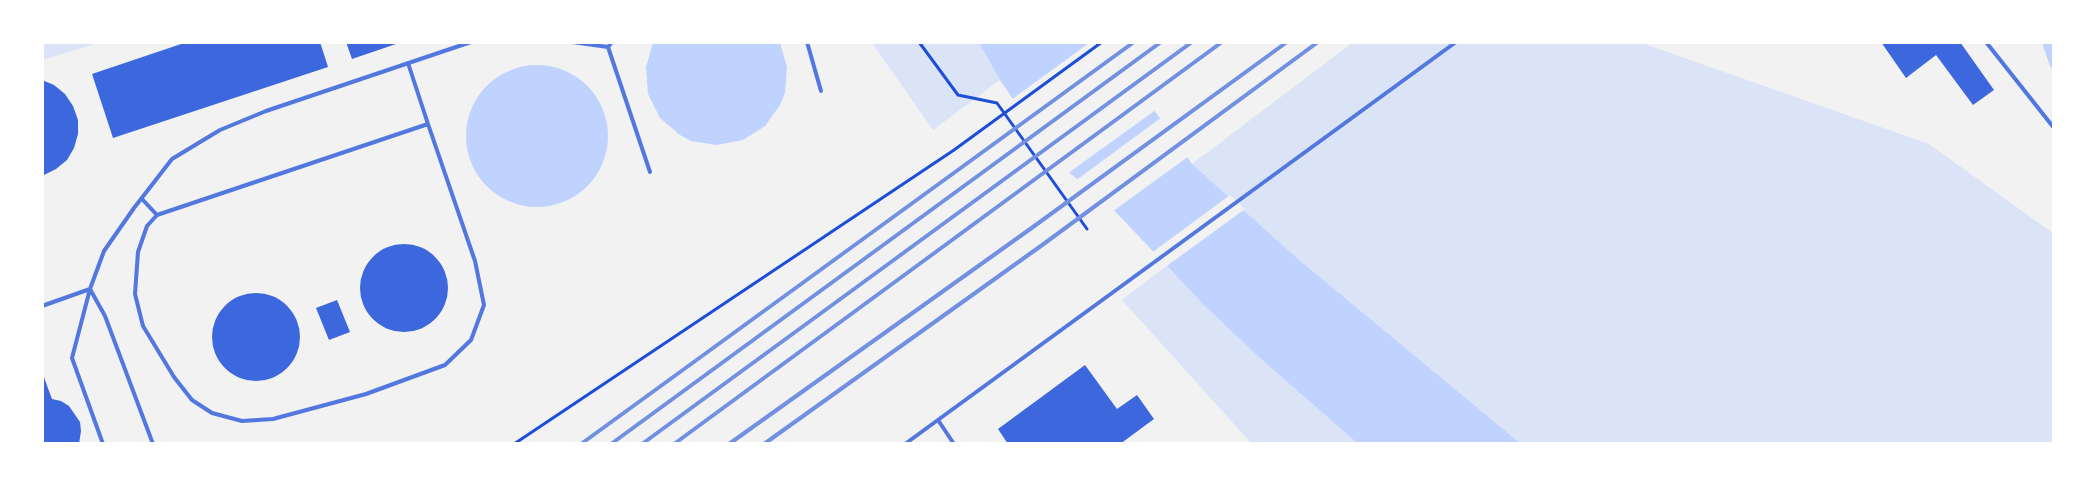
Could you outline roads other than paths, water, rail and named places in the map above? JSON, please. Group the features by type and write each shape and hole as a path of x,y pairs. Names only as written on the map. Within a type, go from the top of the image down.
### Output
{"lane":[{"path":"104,444 72,358 90,290 104,252 172,159 220,130 266,111 471,42"},
{"path":"572,42 608,47"},
{"path":"608,47 612,42"},
{"path":"807,42 821,91"},
{"path":"905,444 1456,42"},
{"path":"1986,42 2054,128"},
{"path":"608,47 650,172"},
{"path":"408,63 475,261 484,304 471,340 445,365 366,394 273,419 242,421 212,413 192,400 174,377 143,326 134,294 138,252 148,226 157,215 428,124"},
{"path":"142,199 157,215"},
{"path":"42,306 90,290"},
{"path":"90,290 104,316 153,444"},
{"path":"938,420 954,444"}],"water":[{"path":"653,43 780,43 787,67 785,93 780,105 765,126 743,140 717,145 691,141 680,135 660,118 648,94 646,67"},
{"path":"979,43 1103,43 1145,97 1192,164 1298,259 1520,443 1357,443 1261,359 1204,305 1109,205 1055,161 1000,80"},
{"path":"2042,43 2053,43 2053,71 2050,66"},
{"path":"537,65 564,71 576,77 587,86 596,97 602,109 608,136 602,163 596,175 587,186 576,195 564,201 537,207 510,201 498,195 487,186 478,175 472,163 466,136 472,109 478,97 487,86 498,77 510,71"}],"railway":[{"path":"581,444 1134,42"},
{"path":"611,444 1161,42"},
{"path":"642,444 1192,42"},
{"path":"674,444 1222,42"},
{"path":"729,444 1033,227 1287,42"},
{"path":"764,444 1045,243 1318,42"}]}
